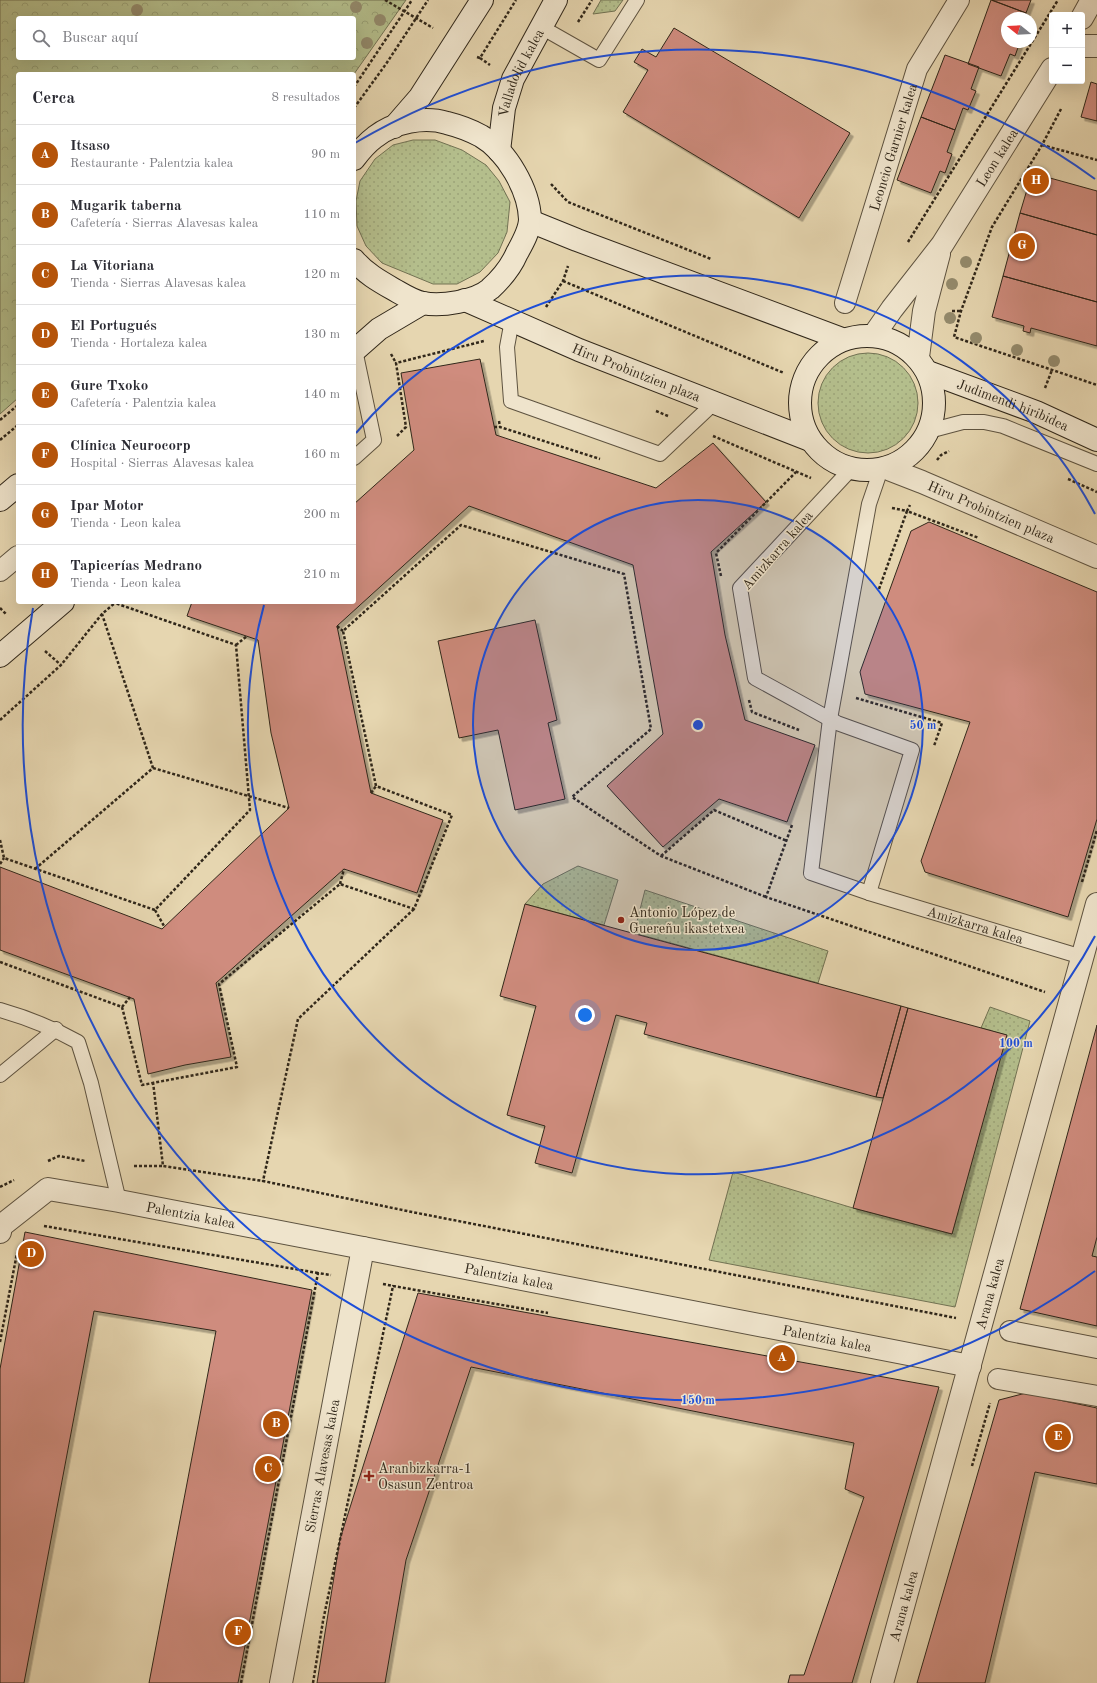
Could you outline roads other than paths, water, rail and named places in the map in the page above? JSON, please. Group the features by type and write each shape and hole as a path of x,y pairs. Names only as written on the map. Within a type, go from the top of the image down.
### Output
{"street":[{"path":"394,127 420,97 482,0"},
{"name":"Valladolid kalea","path":"499,151 504,108 513,79 556,0"},
{"name":"Leoncio Garnier kalea","path":"845,304 917,69 959,0"},
{"path":"1085,13 1092,0"},
{"path":"1085,46 1097,46"},
{"name":"Leon kalea","path":"874,335 892,309 942,246 1049,74"},
{"path":"356,157 376,136 394,127 422,120 440,121 462,127 482,136 499,151 519,178 527,199 530,221 522,243 503,276 489,290 465,300 442,304 423,303 405,296 371,276 356,262"},
{"path":"530,221 842,339"},
{"name":"Leon kalea","path":"923,364 924,312 942,246"},
{"name":"Hiru Probintzien plaza","path":"465,300 579,350 810,440"},
{"path":"356,349 379,329 423,303"},
{"name":"Hiru Probintzien plaza","path":"858,335 874,335 896,341 905,346 923,364 934,391 935,412 929,431 921,444 911,454 899,463 883,469 866,471 851,469 828,458 810,440 802,421 799,402 803,382 811,364 825,350 842,339 858,335"},
{"name":"Judimendi hiribidea","path":"923,364 1036,412 1097,440"},
{"name":"Hiru Probintzien plaza","path":"883,469 922,482 1097,557"},
{"path":"0,500 16,487"},
{"path":"0,572 16,558"},
{"path":"0,656 61,604"},
{"name":"Arana kalea","path":"882,1683 1097,904"},
{"name":"Palentzia kalea","path":"0,1228 48,1190 119,1201 970,1366"},
{"name":"Sierras Alavesas kalea","path":"281,1683 363,1248"},
{"path":"1010,1331 1097,1348"},
{"path":"998,1378 1097,1396"}],"lane":[{"path":"541,27 599,60 637,0"},
{"path":"512,320 507,346 511,402 660,454 715,402"},
{"path":"356,360 374,440 356,456"},
{"path":"929,431 963,422 984,422 1003,426 1097,464"},
{"name":"Amizkarra kalea","path":"851,469 740,588 755,678 830,720 912,750 869,893"},
{"name":"Amizkarra kalea","path":"883,469 869,504 830,720 811,873 869,893 1082,957"},
{"path":"0,1010 56,1029 78,1042 91,1083 119,1201"},
{"path":"0,1075 56,1029"}],"place":[{"name":"Tapicerías Medrano","path":"1036,181"},
{"name":"Ipar Motor","path":"1022,246"},
{"name":"Antonio López de Guereñu ikastetxea","path":"621,920"},
{"name":"El Portugués","path":"31,1254"},
{"name":"Itsaso","path":"782,1358"},
{"name":"Mugarik taberna","path":"276,1424"},
{"name":"Gure Txoko","path":"1058,1437"},
{"name":"La Vitoriana","path":"268,1469"},
{"name":"Aranbizkarra-1 Osasun Zentroa","path":"369,1476"},
{"name":"Clínica Neurocorp","path":"238,1632"}]}
